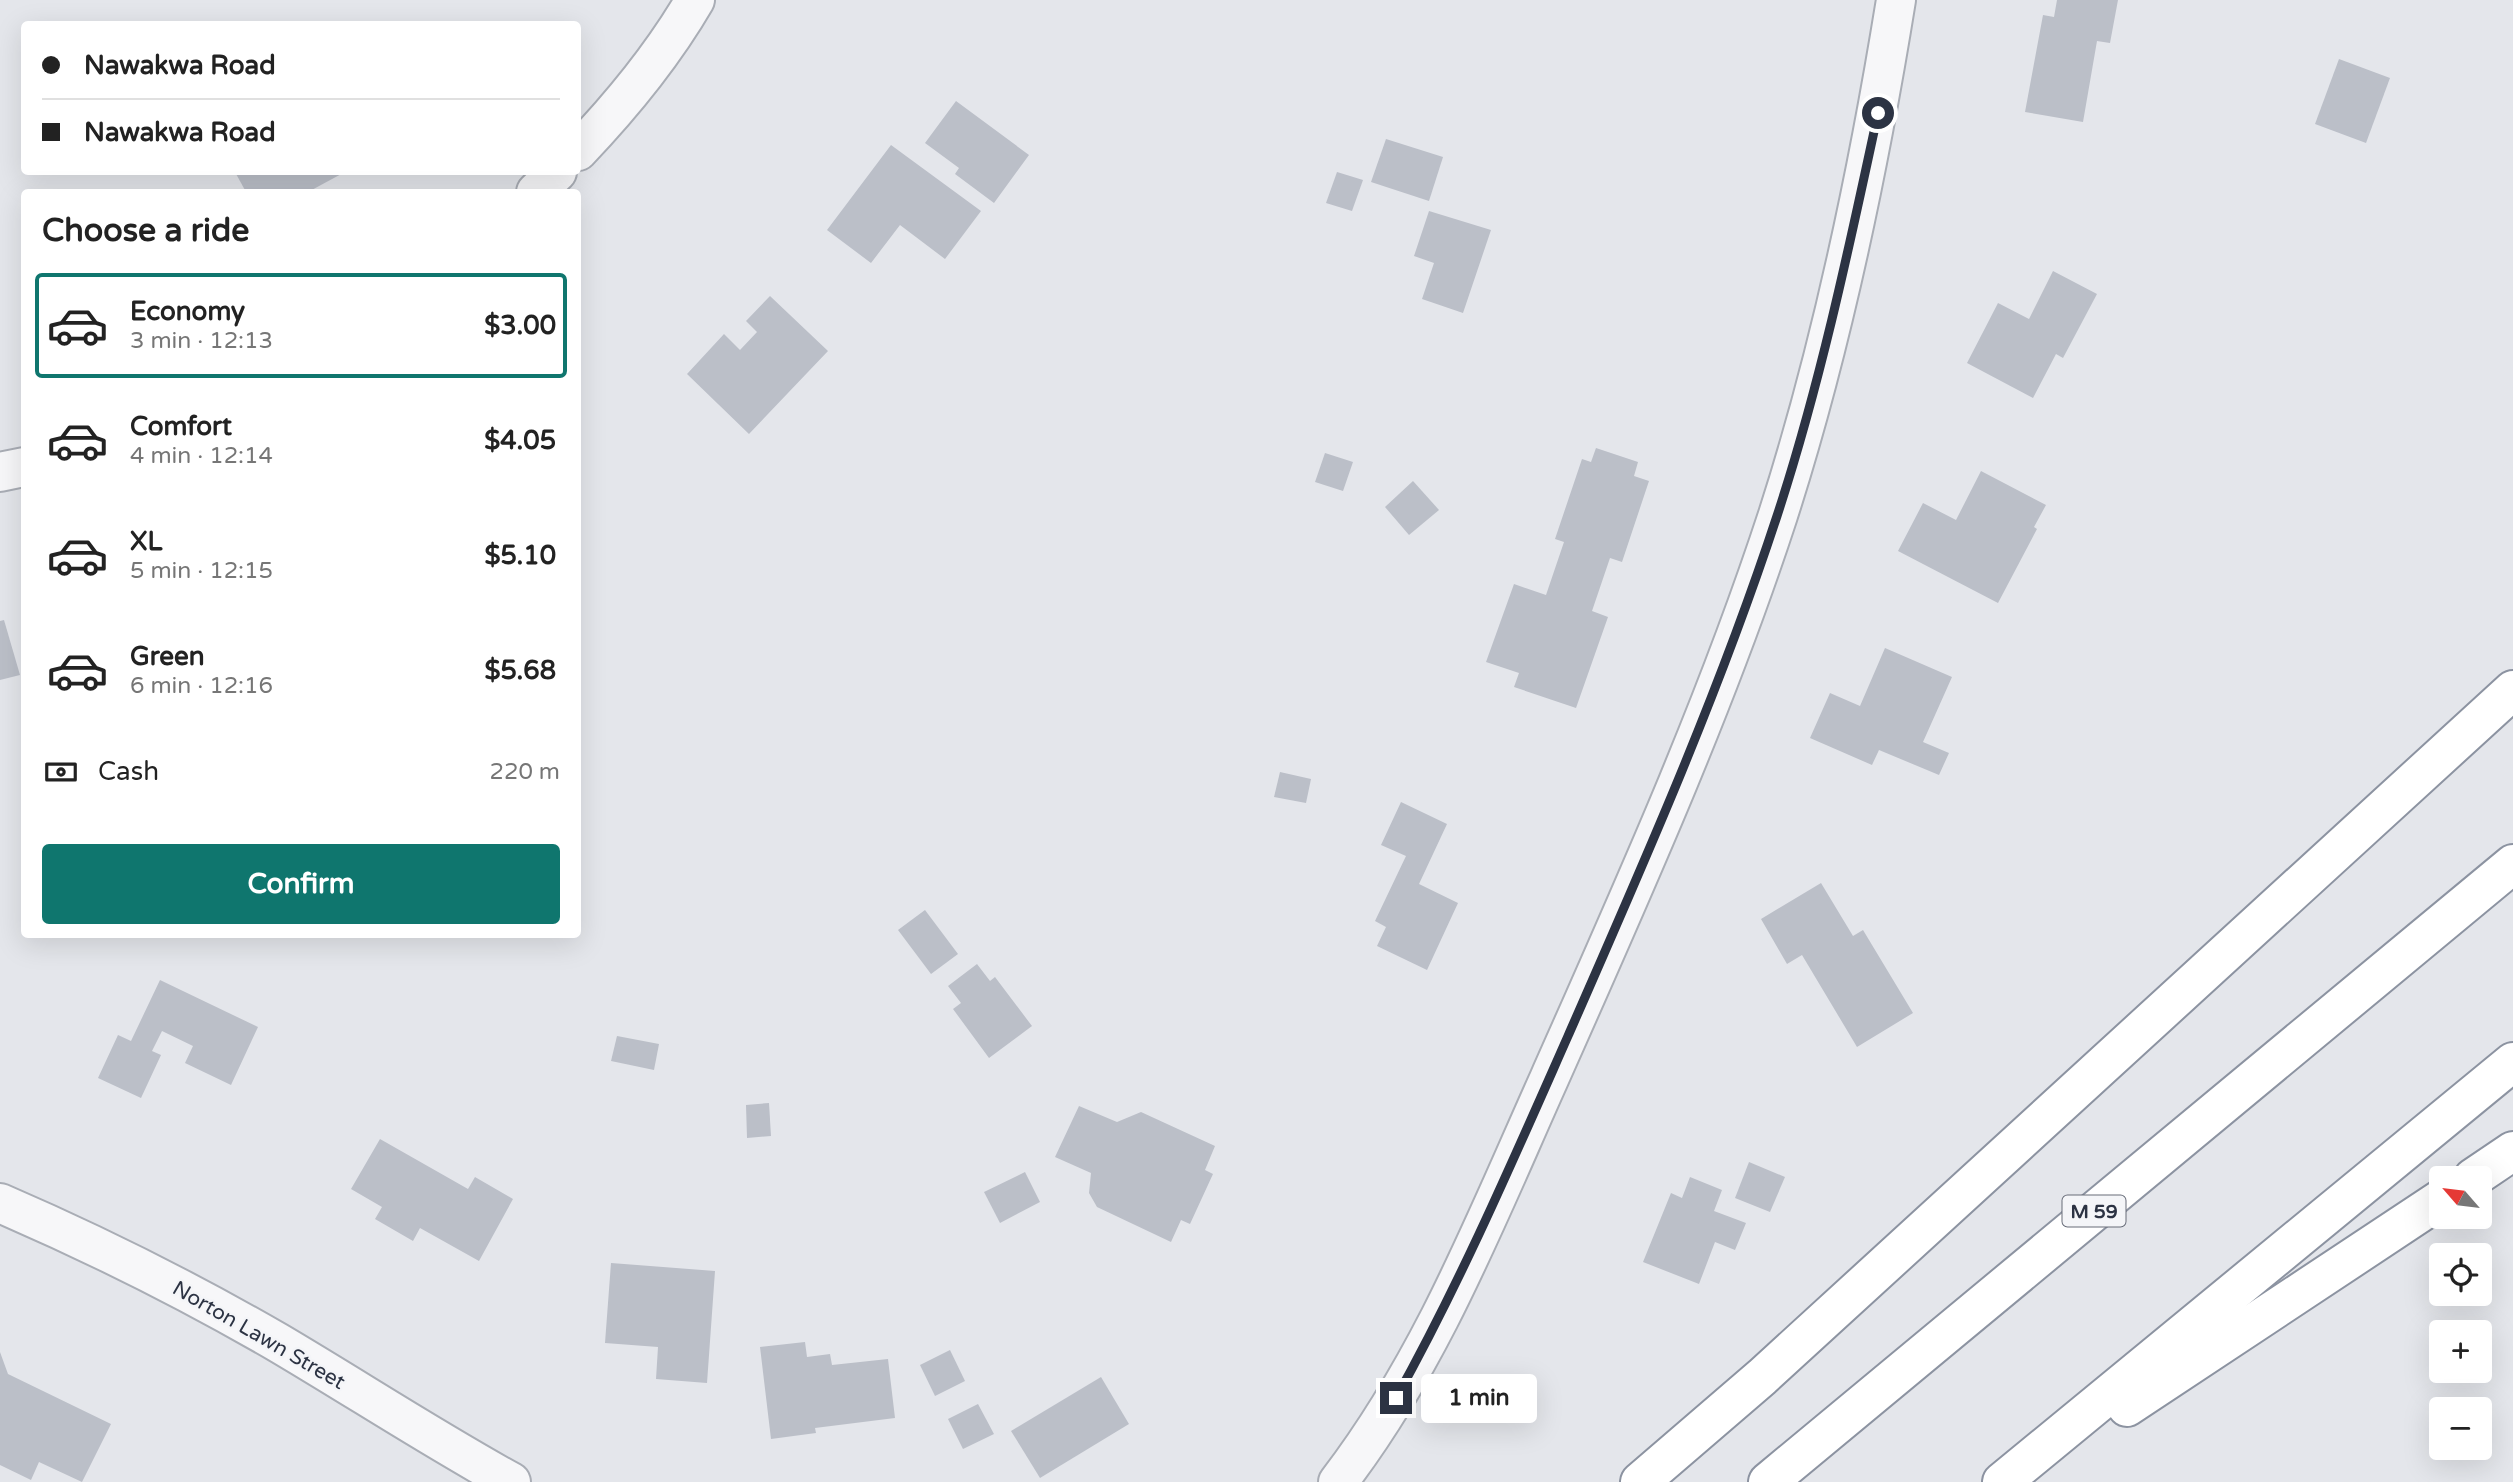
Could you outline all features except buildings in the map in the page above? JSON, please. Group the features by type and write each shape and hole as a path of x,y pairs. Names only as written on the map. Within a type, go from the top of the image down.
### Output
{"highway":[{"path":"1640,1482 1790,1351 2513,690"},
{"name":"M 59","path":"1768,1482 2513,864"},
{"path":"2002,1482 2513,1062"},
{"path":"2491,1166 2513,1151"},
{"path":"2014,1482 2429,1207"}],"street":[{"path":"581,148 656,59 695,0"},
{"path":"1338,1482 1367,1444 1396,1398 1451,1295 1636,879 1743,616 1778,513 1814,387 1875,125 1896,0"},
{"path":"539,189 554,175"},
{"path":"0,472 21,468"},
{"name":"Norton Lawn Street","path":"0,1203 101,1248 196,1298 511,1482"}],"route":[{"path":"1396,1398 1451,1295 1578,1012 1686,761 1743,616 1778,513 1814,387 1878,113"}]}
